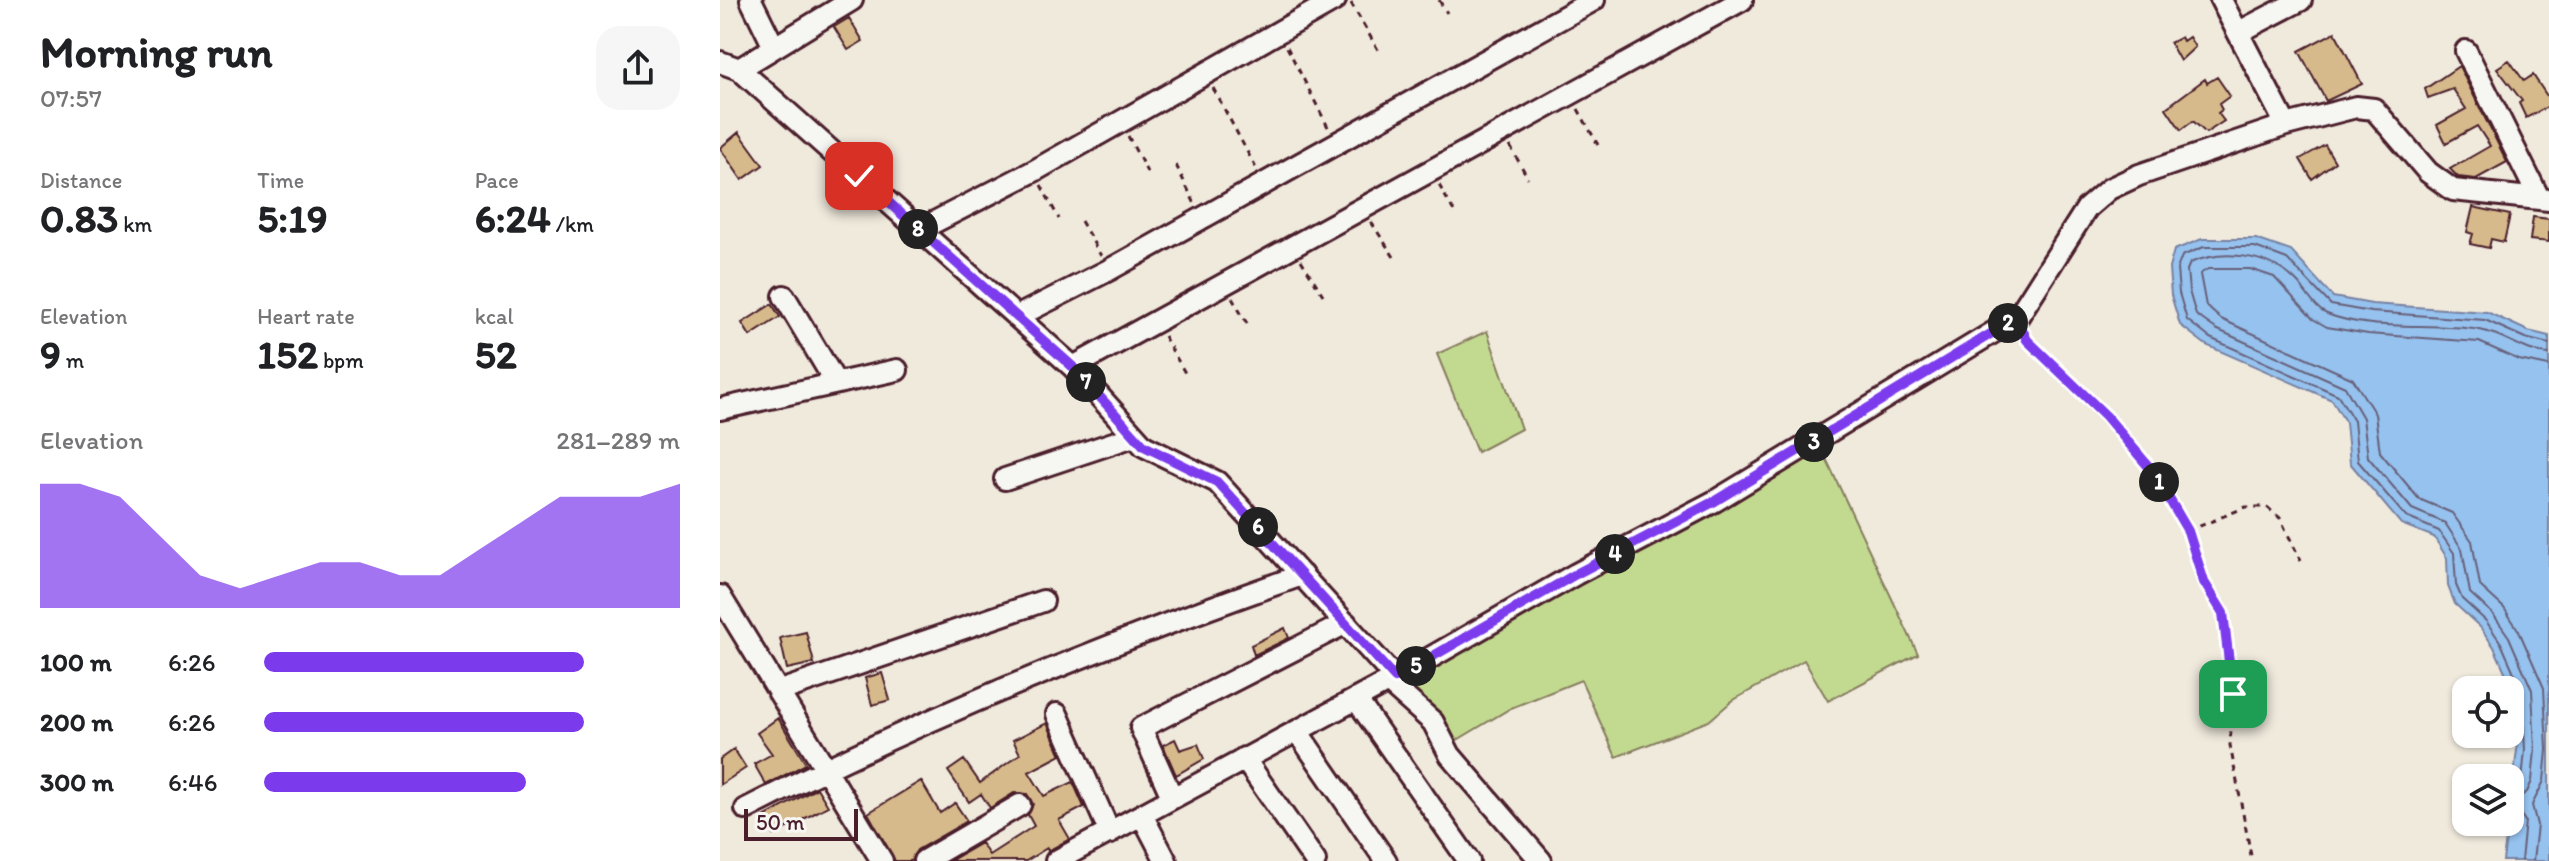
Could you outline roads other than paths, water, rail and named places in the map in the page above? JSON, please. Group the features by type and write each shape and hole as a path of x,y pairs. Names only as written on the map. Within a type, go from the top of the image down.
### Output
{"street":[{"path":"751,0 774,47"},
{"path":"852,0 830,6 774,47 729,65 1018,316 1073,367 1144,446 1217,482 1433,722 1450,755 1541,861"},
{"path":"919,230 1034,171 1335,0"},
{"path":"1018,316 1109,270 1594,0"},
{"path":"1073,367 1742,0"},
{"path":"2221,0 2286,125"},
{"path":"2239,32 2301,0"},
{"path":"2466,51 2544,199"},
{"path":"1056,861 1392,680 1576,574 1715,501 2017,318 2087,208 2109,189 2139,175 2286,125 2356,107 2374,109 2428,172 2453,190 2544,199"},
{"path":"784,296 836,383"},
{"path":"720,409 897,370"},
{"path":"1005,479 1134,436"},
{"path":"746,809 825,768 1083,657 1302,575"},
{"path":"720,596 882,861"},
{"path":"780,691 1043,601"},
{"path":"1172,797 1141,728 1346,623"},
{"path":"1356,699 1469,861"},
{"path":"1057,714 1110,833"},
{"path":"1297,731 1386,861"},
{"path":"1244,758 1315,861"},
{"path":"924,861 1020,805"},
{"path":"1142,815 1166,861"}],"water":[{"path":"2202,239 2256,239 2291,251 2333,297 2372,304 2487,312 2528,331 2549,336 2549,861 2503,861 2506,836 2524,836 2524,764 2515,764 2517,748 2524,748 2524,676 2507,676 2494,647 2480,627 2455,604 2448,586 2447,558 2434,537 2401,524 2350,463 2346,423 2332,400 2206,345 2180,325 2171,295 2169,268 2174,250"}]}
